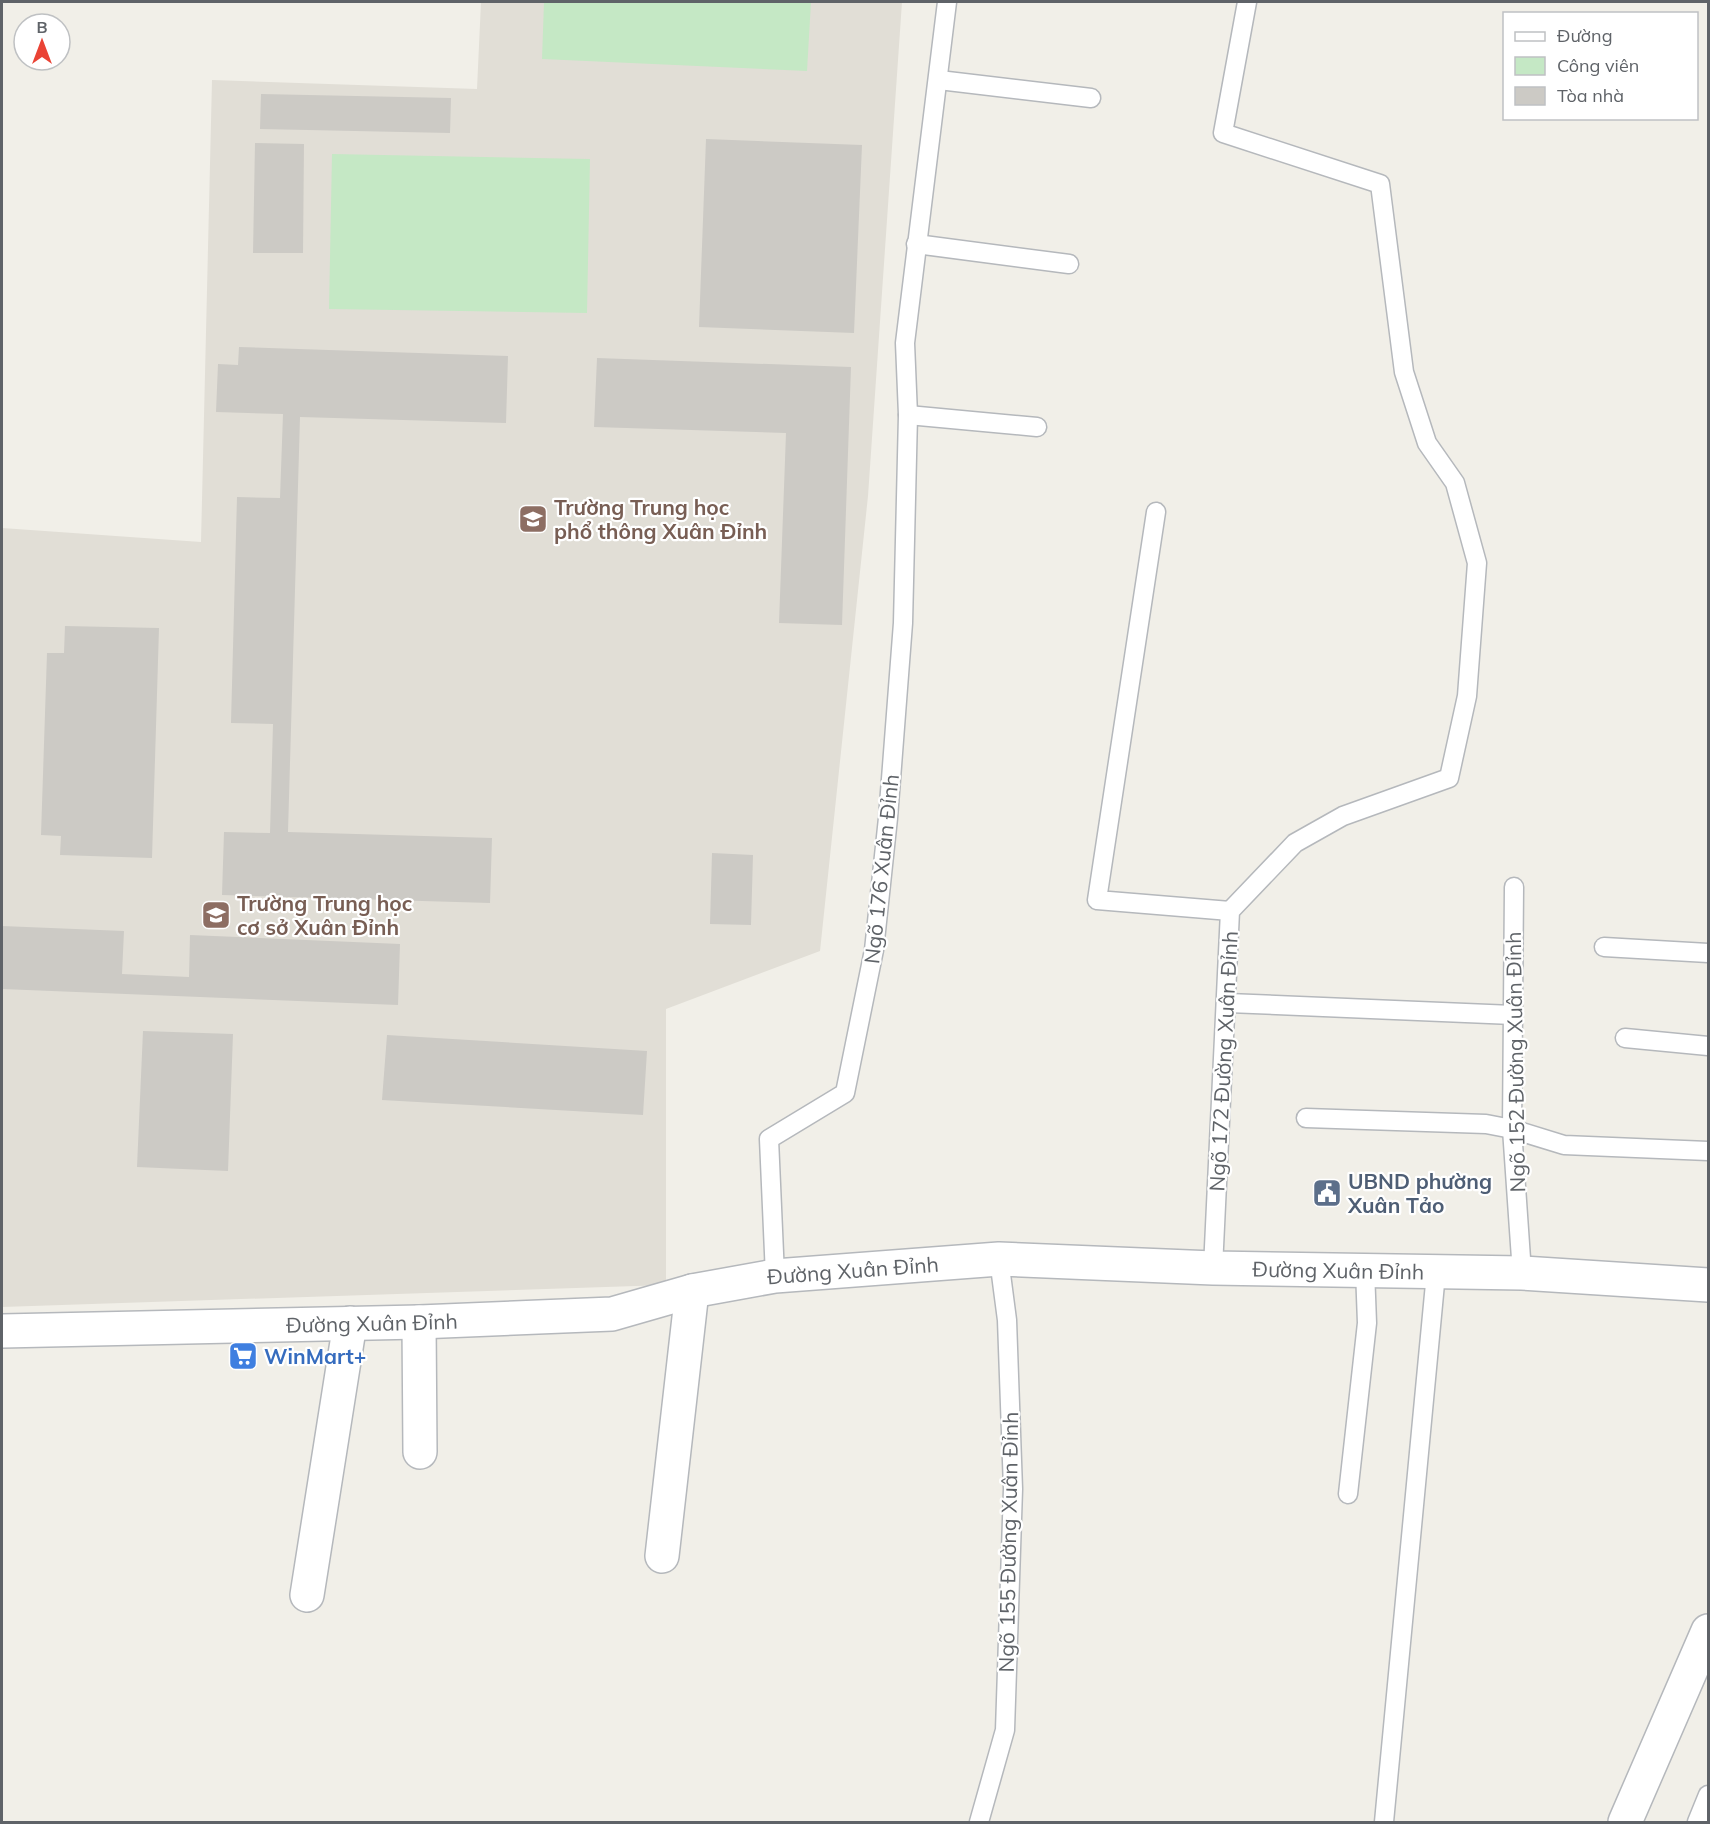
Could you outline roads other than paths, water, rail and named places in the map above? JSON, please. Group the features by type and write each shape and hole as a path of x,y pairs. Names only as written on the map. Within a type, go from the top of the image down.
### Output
{"street":[{"name":"Đường Xuân Đỉnh","path":"2,1331 419,1322 612,1314 692,1291 775,1276 999,1259 1213,1269 1522,1273 1708,1285"},
{"path":"662,1556 692,1291"},
{"path":"419,1322 420,1452"},
{"path":"307,1595 350,1323"},
{"path":"1625,1822 1708,1631"}],"lane":[{"name":"Ngõ 176 Xuân Đỉnh","path":"775,1276 768,1139 845,1093 873,950 888,818 903,623 908,415 904,343 939,80 947,2"},
{"name":"Ngõ 172 Đường Xuân Đỉnh","path":"1213,1269 1228,1003 1230,911 1295,843 1343,816 1449,778 1467,696 1477,563 1455,483 1427,443 1404,372 1380,184 1223,133 1247,2"},
{"path":"939,80 1091,98"},
{"path":"916,244 1069,264"},
{"path":"908,415 1037,427"},
{"path":"1156,512 1097,900 1230,911"},
{"name":"Ngõ 152 Đường Xuân Đỉnh","path":"1514,887 1512,1129 1522,1273"},
{"path":"1604,947 1708,953"},
{"path":"1228,1003 1513,1015"},
{"path":"1625,1038 1708,1046"},
{"path":"1306,1118 1486,1124 1512,1129 1564,1145 1708,1151"},
{"name":"Ngõ 155 Đường Xuân Đỉnh","path":"979,1822 1005,1730 1012,1489 1006,1320 999,1259"},
{"path":"1348,1494 1367,1323 1365,1270"},
{"path":"1384,1822 1436,1273"},
{"path":"1697,1822 1708,1795"}],"place":[{"name":"Trường Trung học phổ thông Xuân Đỉnh","path":"533,519"},
{"name":"Trường Trung học cơ sở Xuân Đỉnh","path":"216,915"},
{"name":"UBND phường Xuân Tảo","path":"1327,1193"},
{"name":"WinMart+","path":"243,1356"}]}
